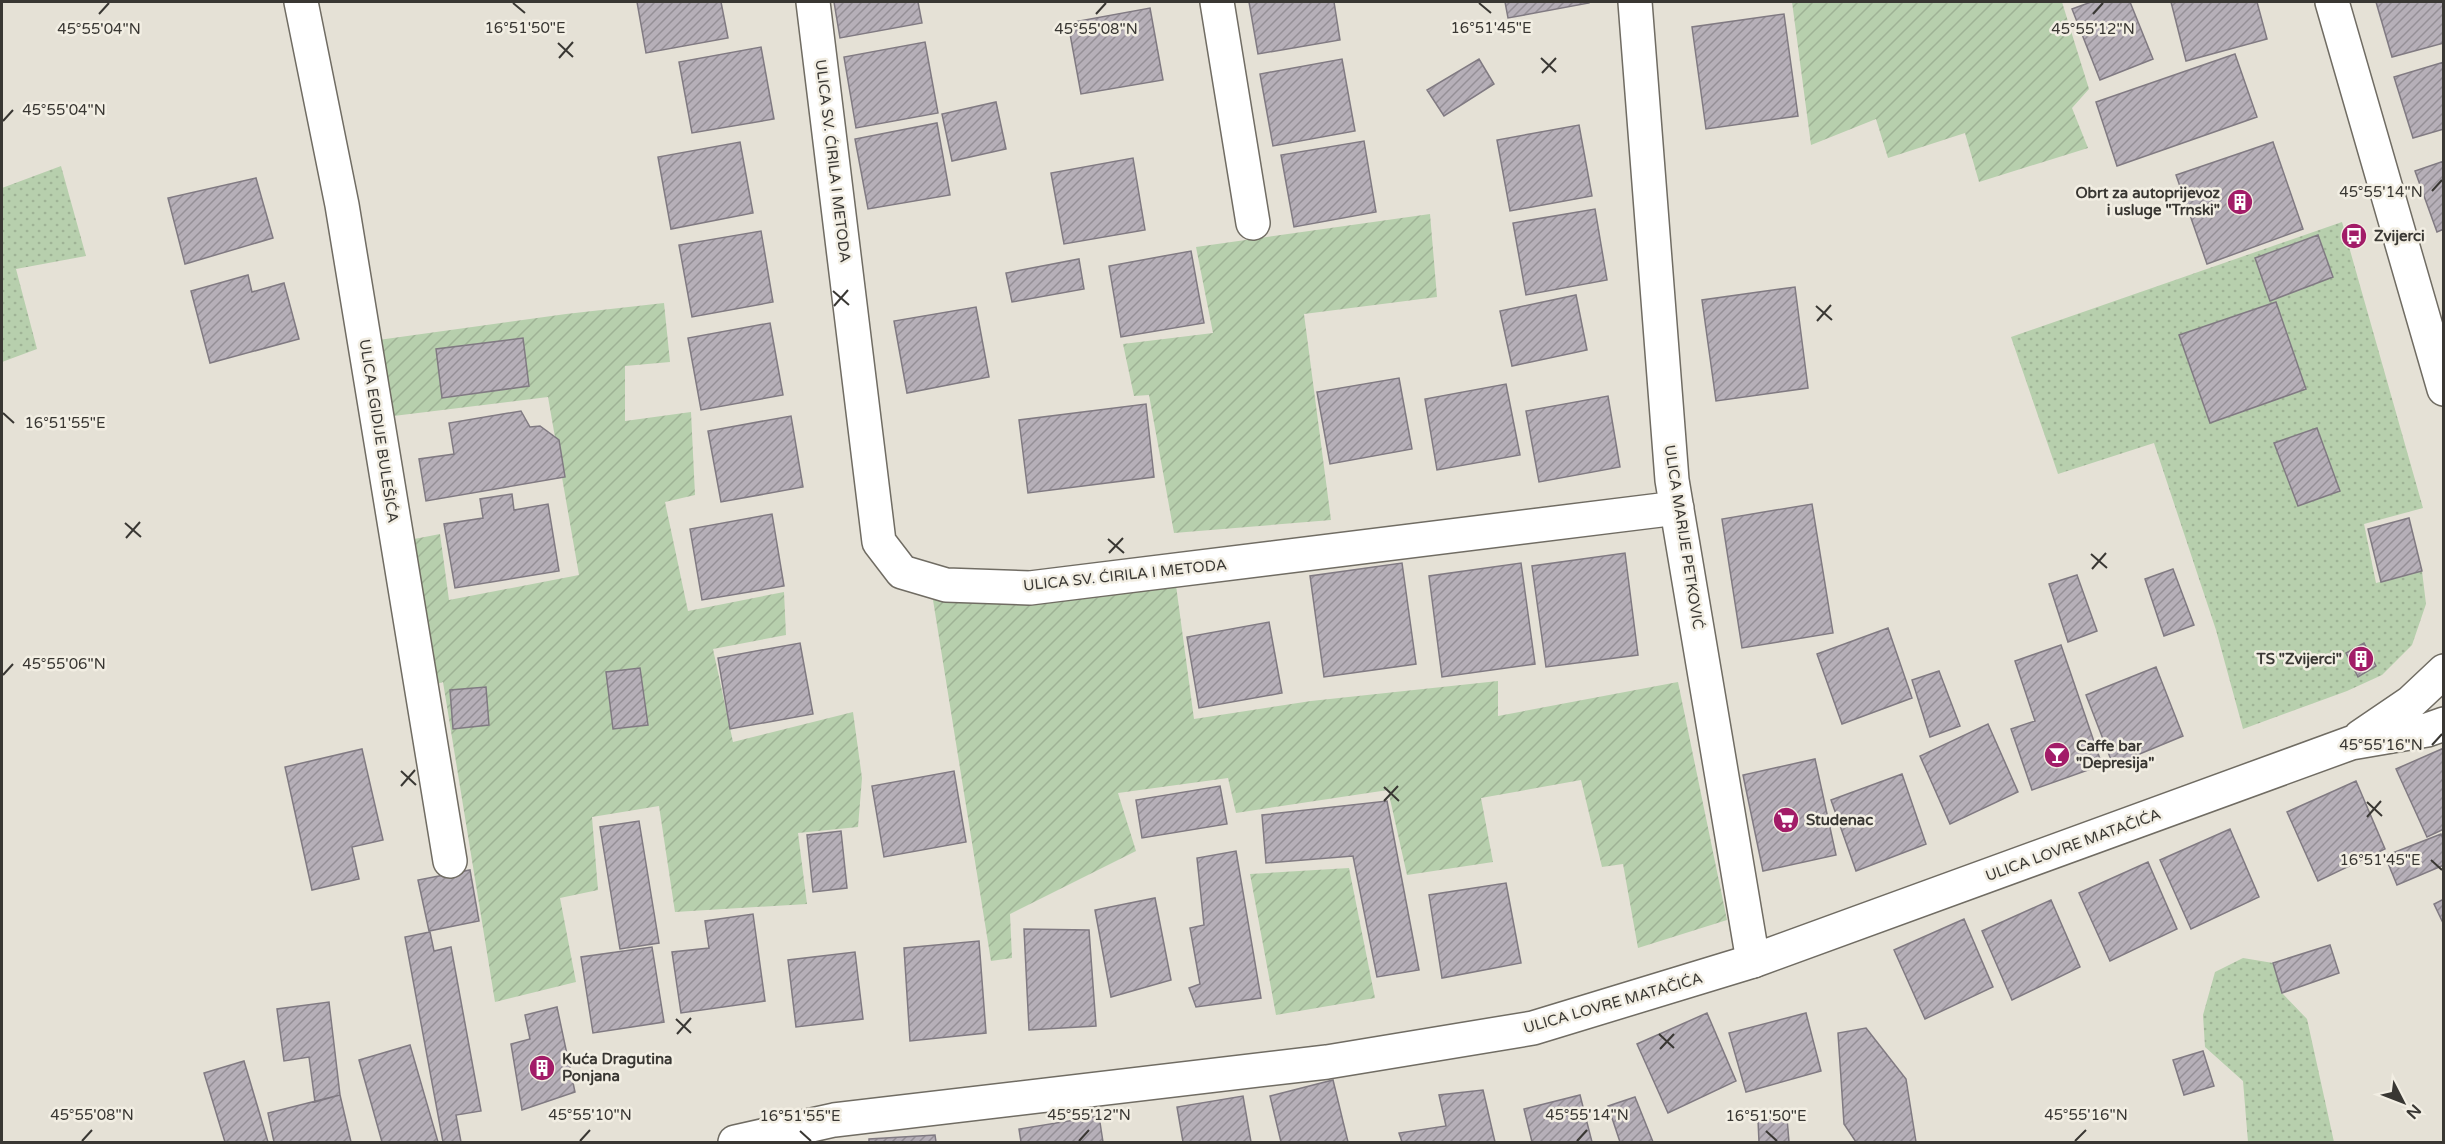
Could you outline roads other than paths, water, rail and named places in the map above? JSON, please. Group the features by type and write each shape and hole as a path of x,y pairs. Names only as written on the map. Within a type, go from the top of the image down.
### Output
{"street":[{"name":"ULICA EGIDIJE BULEŠIĆA","path":"302,2 344,217 450,861"},
{"name":"ULICA SV. ĆIRILA I METODA","path":"813,2 879,542 902,572 946,585 1030,588 1677,508"},
{"path":"1217,2 1253,223"},
{"name":"ULICA MARIJE PETKOVIĆ","path":"1635,2 1672,480 1753,961"},
{"path":"2332,2 2444,389"},
{"name":"ULICA LOVRE MATAČIĆA","path":"2351,743 2410,703 2444,672"},
{"name":"ULICA LOVRE MATAČIĆA","path":"735,1143 834,1120 1327,1062 1533,1029 1753,961 2351,743 2427,730 2444,724"}],"place":[{"name":"Obrt za autoprijevoz i usluge \"Trnski\"","path":"2240,202"},
{"name":"Zvijerci","path":"2354,236"},
{"name":"TS \"Zvijerci\"","path":"2361,659"},
{"name":"Caffe bar \"Depresija\"","path":"2057,755"},
{"name":"Studenac","path":"1786,820"},
{"name":"Kuća Dragutina Ponjana","path":"542,1068"}]}
